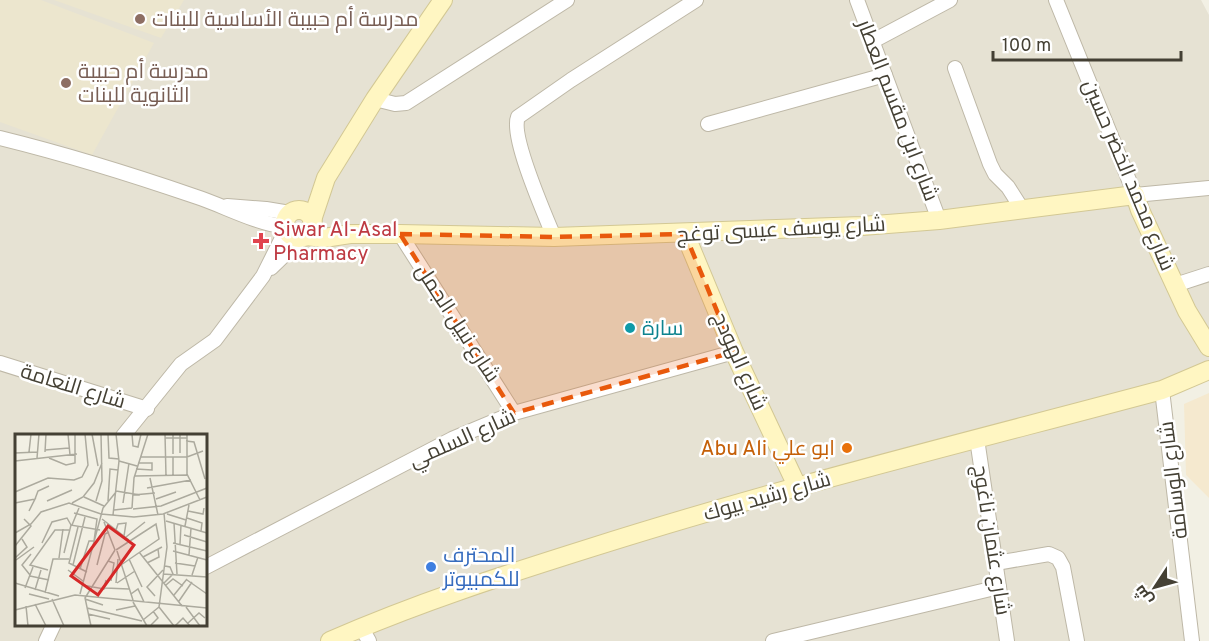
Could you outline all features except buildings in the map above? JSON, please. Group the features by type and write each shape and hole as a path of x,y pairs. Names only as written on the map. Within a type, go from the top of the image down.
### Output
{"street":[{"path":"124,434 147,409 181,364 215,340 263,276 299,224 302,200 326,178 375,99 443,0"},
{"path":"375,99 395,104 406,103 567,0"},
{"path":"554,237 518,140 515,123 518,117 696,0"},
{"name":"شارع ابن مقسم العطار","path":"857,0 939,220"},
{"path":"873,41 950,0"},
{"name":"شارع محمد الخضر حسين","path":"1056,0 1140,210 1187,311 1209,347"},
{"path":"956,68 990,164 995,174 1012,191 1022,209"},
{"path":"708,124 885,75"},
{"path":"0,138 47,150 225,206 266,209 299,224"},
{"name":"شارع يوسف عيسى توغج","path":"299,224 332,226 350,234 554,237 685,234 939,220 1209,188"},
{"name":"شارع نبيل الجمل","path":"400,234 514,413"},
{"name":"شارع الهودج","path":"685,234 735,352 797,486"},
{"path":"1175,285 1209,274"},
{"name":"شارع السلمي","path":"207,566 453,439 514,413 735,352"},
{"name":"شارع النعامة","path":"0,363 147,409"},
{"name":"شارع رشيد بيوك","path":"330,641 365,634 408,608 485,581 797,486 1162,390 1209,370"},
{"name":"شارع الوسامة","path":"1162,390 1192,641"},
{"name":"شارع عثمان ناغوج","path":"977,439 1007,641"},
{"path":"996,563 1049,554 1058,558 1063,567 1077,641"},
{"path":"773,641 999,587"},
{"path":"46,641 53,626"}],"highlighted area":[{"path":"400,234 554,237 685,234 734,352 514,413"}],"shaded area":[{"path":"0,0 1201,0 1209,15 1209,360 1154,384 1167,449 1193,641 0,641"},
{"name":"مدرسة أم حبيبة الثانوية للبنات","path":"0,0 41,0 154,43 92,155 0,122"},
{"name":"مدرسة أم حبيبة الأساسية للبنات","path":"54,0 184,0 161,38"},
{"path":"1209,393 1209,498 1186,475 1184,404"}],"place":[{"name":"مدرسة أم حبيبة الأساسية للبنات","path":"140,19"},
{"name":"مدرسة أم حبيبة الثانوية للبنات","path":"66,83"},
{"name":"Siwar Al-Asal Pharmacy","path":"261,241"},
{"name":"سارة","path":"630,328"},
{"name":"Abu Ali ابو علي","path":"847,448"},
{"name":"المحترف للكمبيوتر","path":"431,567"}]}
